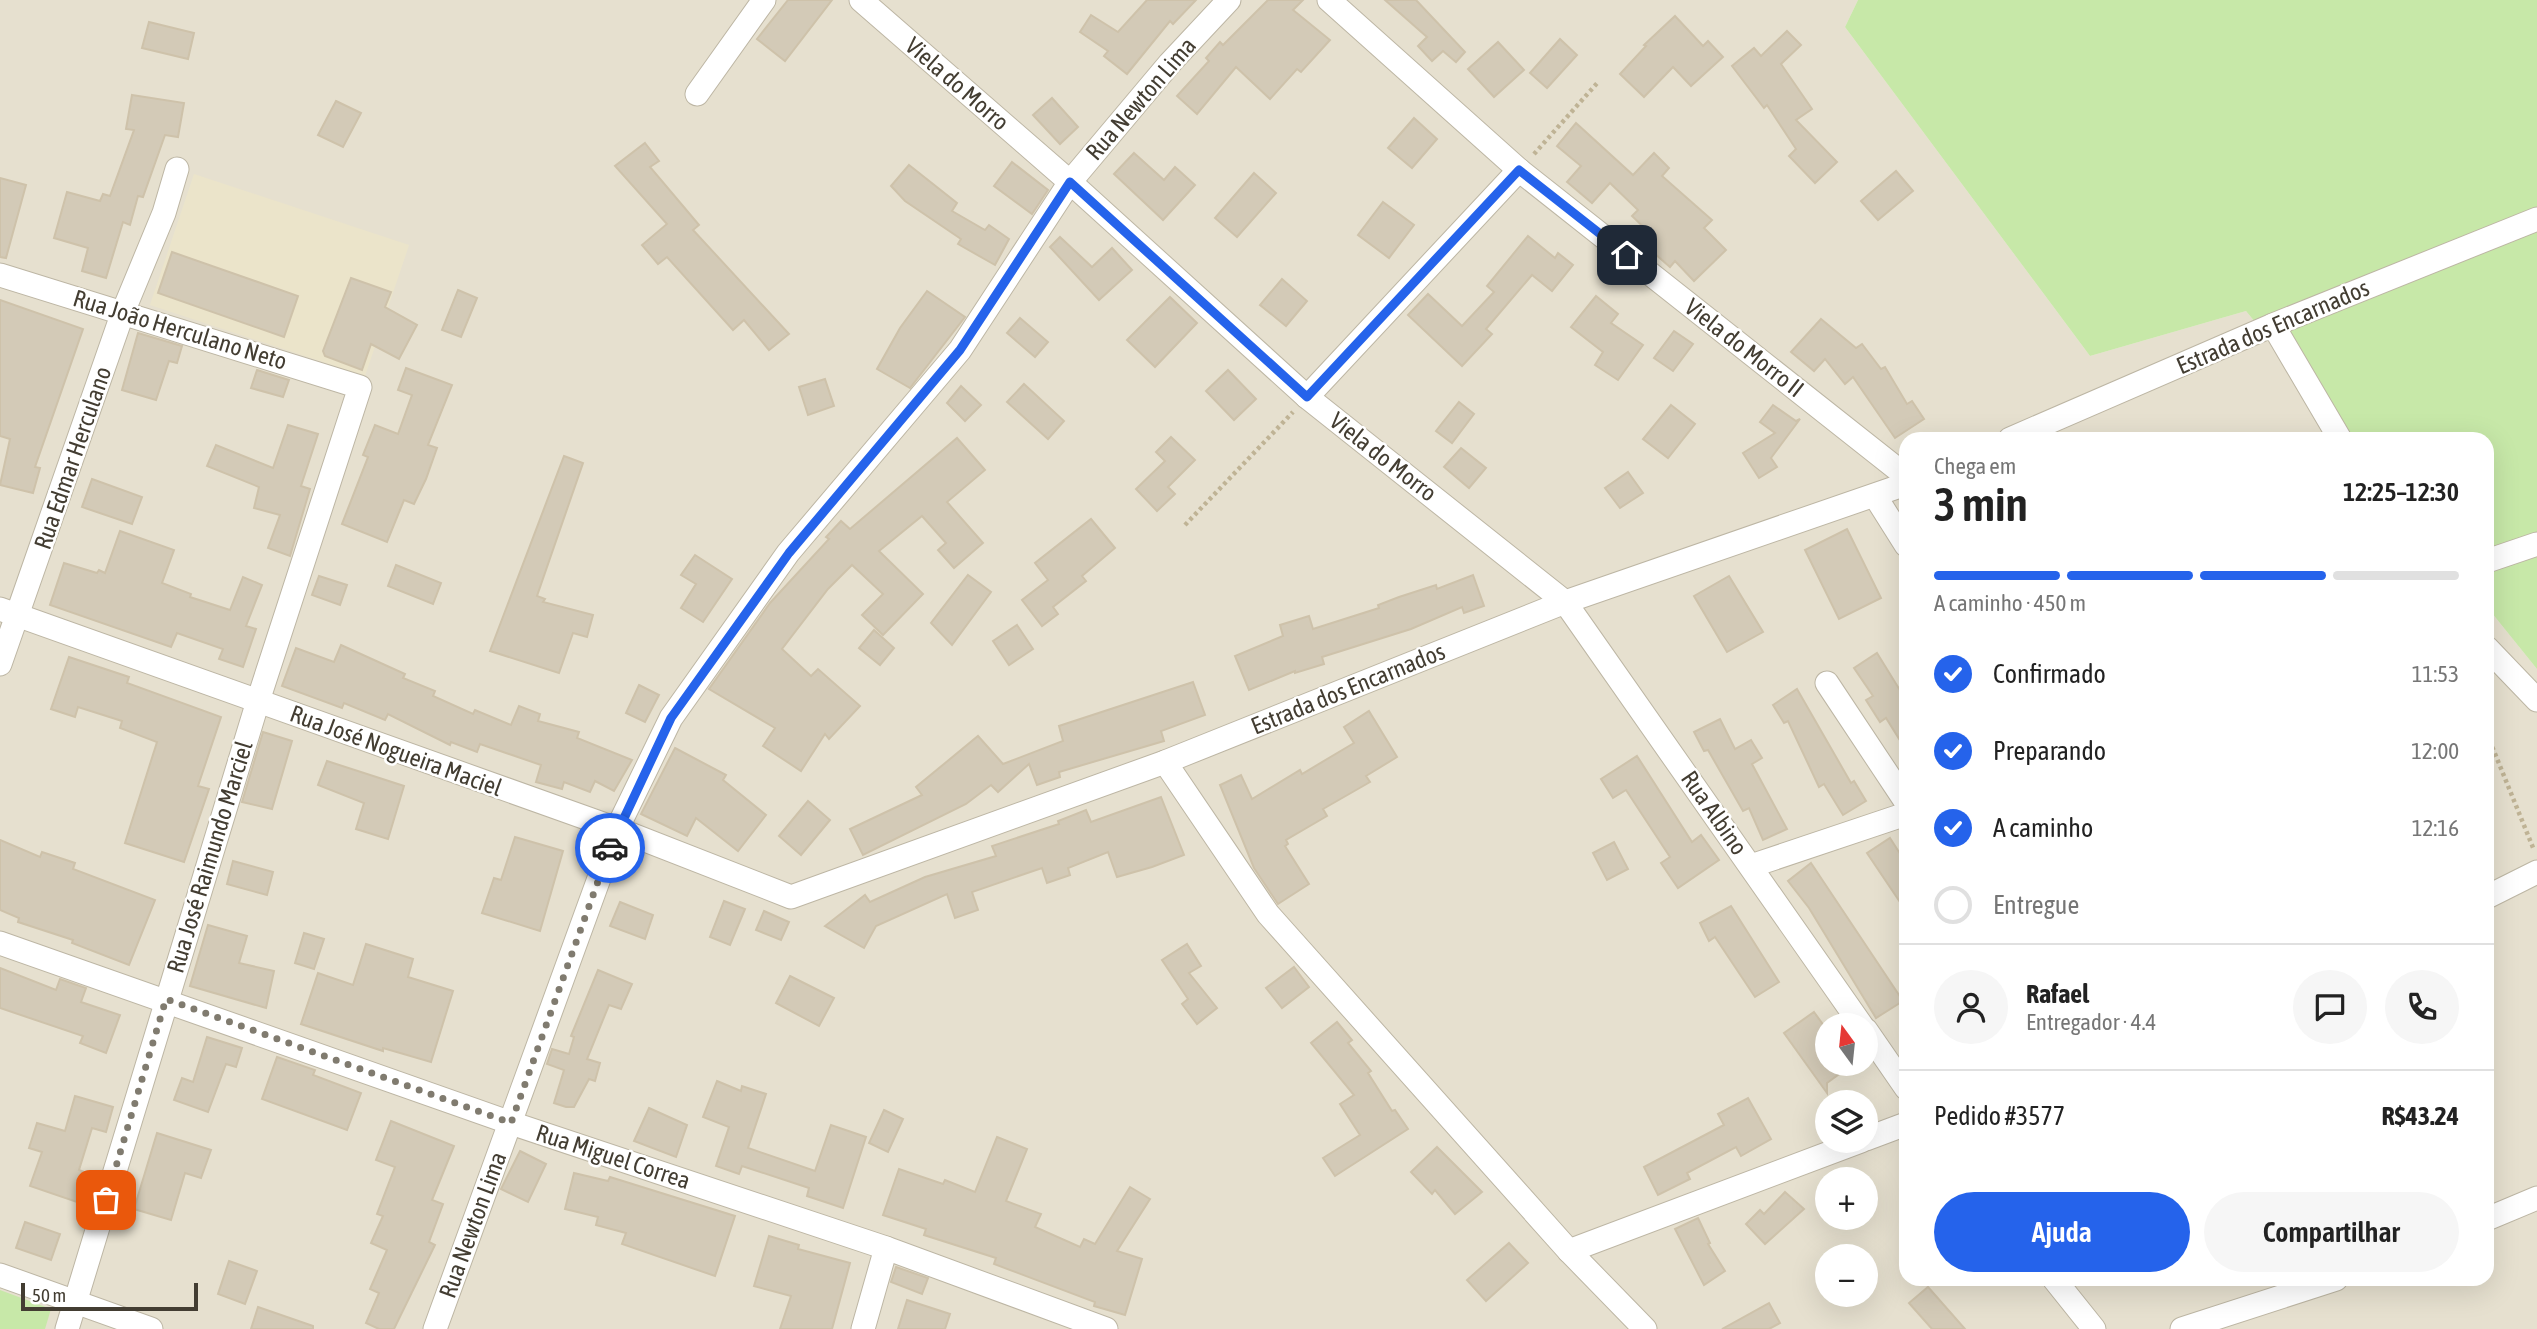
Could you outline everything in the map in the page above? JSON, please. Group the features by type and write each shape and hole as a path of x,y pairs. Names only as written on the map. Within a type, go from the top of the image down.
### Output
{"street":[{"path":"697,94 764,0"},
{"name":"Viela do Morro","path":"861,0 1070,182 1307,397 1566,602"},
{"name":"Rua Newton Lima","path":"435,1329 617,829 671,718 789,553 960,350 1070,182 1170,63 1229,0"},
{"name":"Viela do Morro II","path":"1329,0 1519,170 1899,470"},
{"name":"Rua Edmar Herculano","path":"0,664 9,612 123,312 164,213 177,169"},
{"path":"1307,397 1519,170"},
{"name":"Estrada dos Encarnados","path":"2026,432 2273,325 2537,219"},
{"name":"Rua João Herculano Neto","path":"0,275 360,387"},
{"path":"2273,325 2336,432"},
{"name":"Rua José Raimundo Marciel","path":"67,1329 258,702 360,387"},
{"name":"Estrada dos Encarnados","path":"791,897 1165,762 1566,602 1899,487"},
{"path":"1875,496 1899,534"},
{"path":"2494,559 2537,544"},
{"name":"Rua Albino","path":"1566,602 1853,1013"},
{"name":"Rua José Nogueira Maciel","path":"9,612 617,829 791,897"},
{"path":"2494,655 2537,701"},
{"path":"1828,683 1899,791"},
{"path":"1165,762 1268,914 1569,1251 1645,1329"},
{"path":"1751,866 1899,816"},
{"path":"2494,894 2537,872"},
{"name":"Rua Miguel Correa","path":"0,943 166,999 511,1123 886,1248 1106,1329"},
{"path":"1878,1047 1899,1078"},
{"path":"1878,1134 1899,1127"},
{"path":"1569,1251 1829,1153"},
{"path":"2494,1216 2537,1198"},
{"path":"863,1329 886,1248"},
{"path":"0,1275 151,1329"},
{"path":"2060,1286 2094,1329"},
{"path":"2182,1329 2314,1286"}],"path":[{"path":"1519,170 1599,81"},
{"path":"1185,525 1307,397"},
{"path":"2494,751 2537,857"}],"shaded area":[{"path":"0,0 1858,0 1845,27 2090,356 2246,311 2345,432 1899,432 1899,1286 2494,1286 2494,616 2537,669 2537,1329 0,1329"},
{"path":"194,174 409,245 365,376 150,305"}],"green space":[{"path":"1858,0 2537,0 2537,669 2494,616 2494,432 2345,432 2246,311 2090,356 1845,27"},
{"path":"0,1290 51,1309 45,1329 0,1329"}],"building":[{"path":"788,0 832,0 785,61 757,39"},
{"path":"1147,0 1196,0 1173,24 1170,21 1127,74 1104,56 1108,51 1080,32 1091,15 1118,32"},
{"path":"1268,0 1303,0 1293,10 1330,40 1301,72 1297,69 1270,99 1236,67 1197,114 1177,96 1209,61 1206,58 1220,42 1223,45"},
{"path":"1385,0 1416,0 1465,52 1456,62 1443,51 1432,61 1418,46 1427,37"},
{"path":"1675,16 1703,46 1708,41 1723,57 1691,86 1673,67 1644,97 1620,74 1646,46 1644,45"},
{"path":"149,22 194,33 188,59 142,48"},
{"path":"1787,31 1801,45 1781,64 1812,109 1796,120 1837,162 1815,183 1789,156 1796,149 1767,105 1764,108 1732,66 1754,48 1761,56"},
{"path":"1560,39 1577,55 1547,88 1530,73"},
{"path":"1498,42 1524,70 1494,97 1468,69"},
{"path":"132,95 184,103 178,137 165,135 143,197 138,196 130,225 123,222 106,278 82,271 88,248 54,238 67,192 100,201 103,194 110,196 134,130 126,129"},
{"path":"1052,98 1078,127 1060,144 1033,115"},
{"path":"336,101 361,113 343,147 318,135"},
{"path":"1414,118 1437,139 1412,168 1388,148"},
{"path":"1576,123 1633,175 1654,153 1669,168 1662,176 1712,220 1704,228 1726,250 1694,281 1675,261 1670,267 1646,246 1654,237 1632,216 1638,210 1610,183 1592,203 1567,182 1581,166 1557,146"},
{"path":"645,143 659,161 650,167 699,225 693,230 789,334 769,350 744,320 733,330 667,257 658,264 642,245 667,224 615,166"},
{"path":"1134,153 1164,180 1175,167 1195,185 1163,220 1114,174"},
{"path":"1012,162 1048,190 1032,214 994,186"},
{"path":"909,165 957,203 952,211 985,230 989,225 1009,239 995,265 958,244 961,239 905,201 891,186"},
{"path":"1896,171 1913,191 1878,220 1861,201"},
{"path":"1254,173 1276,193 1237,237 1215,218"},
{"path":"0,178 26,185 6,258 0,257"},
{"path":"1383,202 1414,225 1389,258 1358,235"},
{"path":"1528,236 1555,258 1558,253 1573,265 1552,291 1532,275 1486,329 1492,334 1462,366 1408,315 1428,294 1462,326 1494,292 1487,286"},
{"path":"1060,237 1092,267 1112,248 1132,270 1099,300 1050,247"},
{"path":"172,252 298,296 284,337 158,293"},
{"path":"351,278 391,292 385,307 417,325 399,359 371,344 362,370 325,356 323,351"},
{"path":"1282,279 1307,301 1286,326 1260,305"},
{"path":"458,290 477,298 461,337 442,330"},
{"path":"927,291 965,317 910,388 877,369 900,328"},
{"path":"1596,296 1618,314 1611,323 1643,345 1618,380 1595,365 1603,352 1571,327"},
{"path":"1170,297 1197,323 1155,367 1127,340"},
{"path":"0,300 83,329 35,467 40,468 33,493 0,485 10,439 0,436"},
{"path":"1020,318 1048,342 1035,357 1007,333"},
{"path":"1821,319 1856,348 1862,344 1881,369 1885,367 1907,404 1912,401 1924,419 1904,432 1899,432 1895,438 1853,377 1845,384 1825,359 1814,371 1791,352"},
{"path":"1674,331 1693,344 1673,371 1654,358"},
{"path":"138,333 182,346 177,363 169,361 156,400 122,390"},
{"path":"406,368 452,385 428,445 437,448 426,479 414,504 404,500 387,542 342,524 368,457 363,455 375,425 398,434 412,395 398,390"},
{"path":"257,370 289,380 283,397 251,388"},
{"path":"1228,370 1256,399 1234,420 1206,391"},
{"path":"825,379 834,406 808,415 799,387"},
{"path":"1024,384 1064,421 1048,439 1007,402"},
{"path":"961,386 981,405 965,421 947,403"},
{"path":"1459,402 1474,414 1452,443 1436,431"},
{"path":"1671,405 1695,424 1668,458 1643,439"},
{"path":"1773,405 1796,421 1800,419 1771,458 1777,467 1759,478 1743,453 1775,433 1760,422"},
{"path":"288,425 318,434 301,486 310,489 290,556 268,548 280,515 254,508 259,487 207,466 216,445 273,468"},
{"path":"1171,437 1195,460 1168,487 1175,494 1157,511 1136,489 1165,461 1156,452"},
{"path":"957,438 985,470 947,502 983,543 954,568 938,550 946,543 922,516 879,551 923,594 883,635 862,615 883,594 852,565 828,589 782,649 811,676 818,669 860,706 829,739 825,734 801,771 763,746 775,728 709,689 770,603 829,539 826,537 841,521 850,529"},
{"path":"1461,448 1486,468 1469,488 1444,467"},
{"path":"564,456 583,463 537,596 545,599 543,602 593,615 587,637 573,633 559,673 490,651"},
{"path":"1628,472 1643,493 1620,508 1605,488"},
{"path":"92,479 142,497 132,524 82,507"},
{"path":"1091,519 1115,548 1082,576 1086,581 1053,607 1058,614 1042,626 1022,600 1048,580 1035,563"},
{"path":"1847,529 1881,598 1839,619 1805,550"},
{"path":"120,531 174,550 162,583 191,594 190,597 230,610 243,577 262,585 246,626 256,629 243,667 219,659 223,649 177,633 171,647 50,605 64,563 105,573"},
{"path":"695,555 732,579 703,622 681,608 696,584 681,575"},
{"path":"396,565 441,583 433,604 388,586"},
{"path":"968,575 991,592 952,645 931,623"},
{"path":"1473,575 1484,606 1464,613 1462,607 1411,629 1322,657 1324,664 1295,671 1249,690 1235,656 1283,636 1280,625 1309,616 1313,629 1379,608 1378,605 1399,597 1436,585 1437,589"},
{"path":"319,576 347,585 340,605 312,595"},
{"path":"1729,576 1763,632 1727,652 1694,596"},
{"path":"1017,625 1033,649 1009,665 993,641"},
{"path":"874,630 894,648 880,665 859,648"},
{"path":"341,645 405,674 403,678 435,691 433,696 473,714 475,710 511,725 519,706 540,714 538,721 579,732 577,738 632,760 614,791 595,781 590,792 564,782 562,789 536,782 541,765 480,744 477,752 451,742 450,745 388,714 385,720 344,703 342,708 282,686 296,648 334,662"},
{"path":"1877,653 1899,689 1899,739 1886,718 1880,722 1866,700 1873,696 1854,668"},
{"path":"69,657 129,677 127,683 221,717 198,786 209,789 184,862 125,843 157,742 120,728 122,721 78,707 75,717 51,709"},
{"path":"1193,682 1205,715 1161,731 1164,741 1059,772 1060,777 1037,785 1029,764 998,792 991,785 966,804 863,855 850,829 922,795 916,787 978,736 1003,764 1063,741 1059,726"},
{"path":"639,685 659,695 645,722 626,713"},
{"path":"1797,689 1851,783 1854,781 1866,801 1843,815 1824,784 1819,787 1788,721 1784,723 1773,705"},
{"path":"1369,711 1397,757 1366,776 1370,782 1323,809 1327,816 1286,840 1288,844 1285,846 1309,884 1278,904 1254,868 1220,785 1241,775 1252,799 1300,770 1302,774 1354,743 1344,727"},
{"path":"1720,719 1735,749 1751,740 1762,758 1752,764 1787,829 1763,840 1749,808 1743,811 1708,750 1704,751 1694,732"},
{"path":"263,732 292,741 272,809 242,802"},
{"path":"675,748 726,775 723,780 766,815 738,851 696,818 687,836 641,814"},
{"path":"1637,756 1692,842 1701,835 1719,860 1678,888 1661,863 1670,857 1626,790 1613,798 1601,779"},
{"path":"327,761 404,786 388,839 356,829 364,803 318,785"},
{"path":"1161,797 1184,855 1117,877 1108,852 1068,868 1070,875 1047,883 1042,868 972,892 978,910 955,918 947,894 876,926 864,948 825,926 865,895 870,902 925,877 996,856 992,846 1059,824 1058,821 1086,810 1091,822"},
{"path":"808,801 830,820 801,855 779,836"},
{"path":"515,837 563,851 540,931 482,913 494,878 501,880"},
{"path":"1890,838 1899,852 1899,901 1867,853"},
{"path":"0,840 40,857 42,852 75,863 73,869 155,900 129,965 72,943 73,940 18,922 19,918 0,910"},
{"path":"1614,842 1628,869 1607,880 1593,853"},
{"path":"233,861 273,872 267,895 227,884"},
{"path":"1811,863 1899,995 1899,1004 1878,1017 1878,1013 1873,1013 1809,908 1788,881"},
{"path":"724,901 745,909 730,945 710,937"},
{"path":"620,902 653,915 645,939 610,926"},
{"path":"1731,906 1779,982 1755,997 1715,937 1709,941 1700,923"},
{"path":"764,911 789,922 781,940 756,930"},
{"path":"208,925 247,936 239,963 274,971 266,1008 190,986"},
{"path":"304,933 324,939 314,969 295,963"},
{"path":"366,944 413,959 408,977 453,991 431,1062 383,1048 383,1051 301,1024 318,973 353,985"},
{"path":"1187,944 1201,966 1189,973 1217,1008 1197,1024 1182,1004 1188,999 1162,960"},
{"path":"1294,967 1309,987 1282,1008 1266,988"},
{"path":"0,968 56,990 60,979 86,988 81,1002 120,1015 106,1053 80,1043 83,1036 0,1008"},
{"path":"598,970 632,984 621,1009 609,1005 587,1059 600,1063 595,1081 589,1079 574,1107 566,1107 554,1103 564,1070 547,1064 552,1049 569,1054 574,1037 571,1036"},
{"path":"790,976 834,998 819,1026 776,1003"},
{"path":"1814,1012 1815,1076 1837,1076 1827,1083 1827,1090 1825,1090 1784,1033"},
{"path":"1337,1022 1352,1040 1348,1043 1371,1071 1368,1073 1392,1111 1395,1110 1408,1129 1335,1176 1323,1158 1360,1135 1340,1104 1354,1095 1311,1043"},
{"path":"207,1037 242,1048 236,1067 226,1064 208,1112 174,1100 182,1078 193,1082"},
{"path":"277,1057 315,1070 313,1075 361,1093 347,1130 262,1099"},
{"path":"717,1081 741,1091 742,1086 766,1094 748,1148 815,1171 831,1125 866,1137 843,1208 807,1196 809,1188 742,1166 739,1174 716,1166 729,1127 703,1117"},
{"path":"75,1096 113,1107 106,1132 92,1128 79,1170 87,1173 77,1202 30,1186 42,1152 29,1148 37,1123 65,1131"},
{"path":"1748,1098 1771,1139 1741,1156 1736,1147 1687,1173 1690,1179 1658,1195 1644,1167 1724,1125 1718,1114"},
{"path":"649,1108 687,1125 676,1157 634,1141"},
{"path":"884,1110 903,1119 888,1152 869,1143"},
{"path":"391,1121 454,1146 432,1200 443,1204 429,1242 435,1245 394,1329 379,1329 366,1323 379,1293 370,1289 387,1250 371,1243 383,1216 377,1214 395,1167 376,1160"},
{"path":"157,1133 211,1150 201,1178 185,1173 171,1220 134,1209"},
{"path":"997,1137 1027,1149 1006,1201 1041,1214 1035,1227 1080,1247 1084,1239 1095,1244 1130,1187 1150,1199 1117,1251 1142,1259 1125,1315 1094,1306 1095,1302 994,1264 996,1258 924,1235 926,1229 883,1215 899,1169 943,1184 945,1180 975,1192"},
{"path":"1437,1147 1482,1192 1455,1214 1435,1190 1432,1194 1411,1172"},
{"path":"520,1151 546,1164 528,1202 501,1189"},
{"path":"574,1173 608,1181 610,1177 735,1216 715,1276 622,1244 626,1233 596,1225 598,1217 565,1209"},
{"path":"1785,1192 1804,1209 1765,1244 1746,1224 1760,1210 1764,1214"},
{"path":"1698,1218 1710,1243 1708,1244 1725,1271 1704,1285 1675,1229"},
{"path":"25,1222 60,1234 51,1260 16,1248"},
{"path":"769,1236 799,1245 798,1249 850,1263 832,1329 780,1329 791,1296 754,1286"},
{"path":"1509,1243 1528,1263 1486,1301 1467,1280"},
{"path":"229,1261 257,1271 245,1304 218,1294"},
{"path":"896,1267 928,1278 922,1294 891,1282"},
{"path":"1928,1287 1965,1329 1932,1329 1909,1303"},
{"path":"907,1300 950,1314 945,1329 898,1329"},
{"path":"1769,1303 1780,1323 1769,1329 1722,1329"},
{"path":"258,1307 313,1326 313,1329 251,1329"}],"way so far":[{"path":"106,1200 166,999 511,1123 610,848"}],"route":[{"path":"610,848 671,718 789,553 960,350 1070,182 1307,397 1519,170 1627,255"}]}
